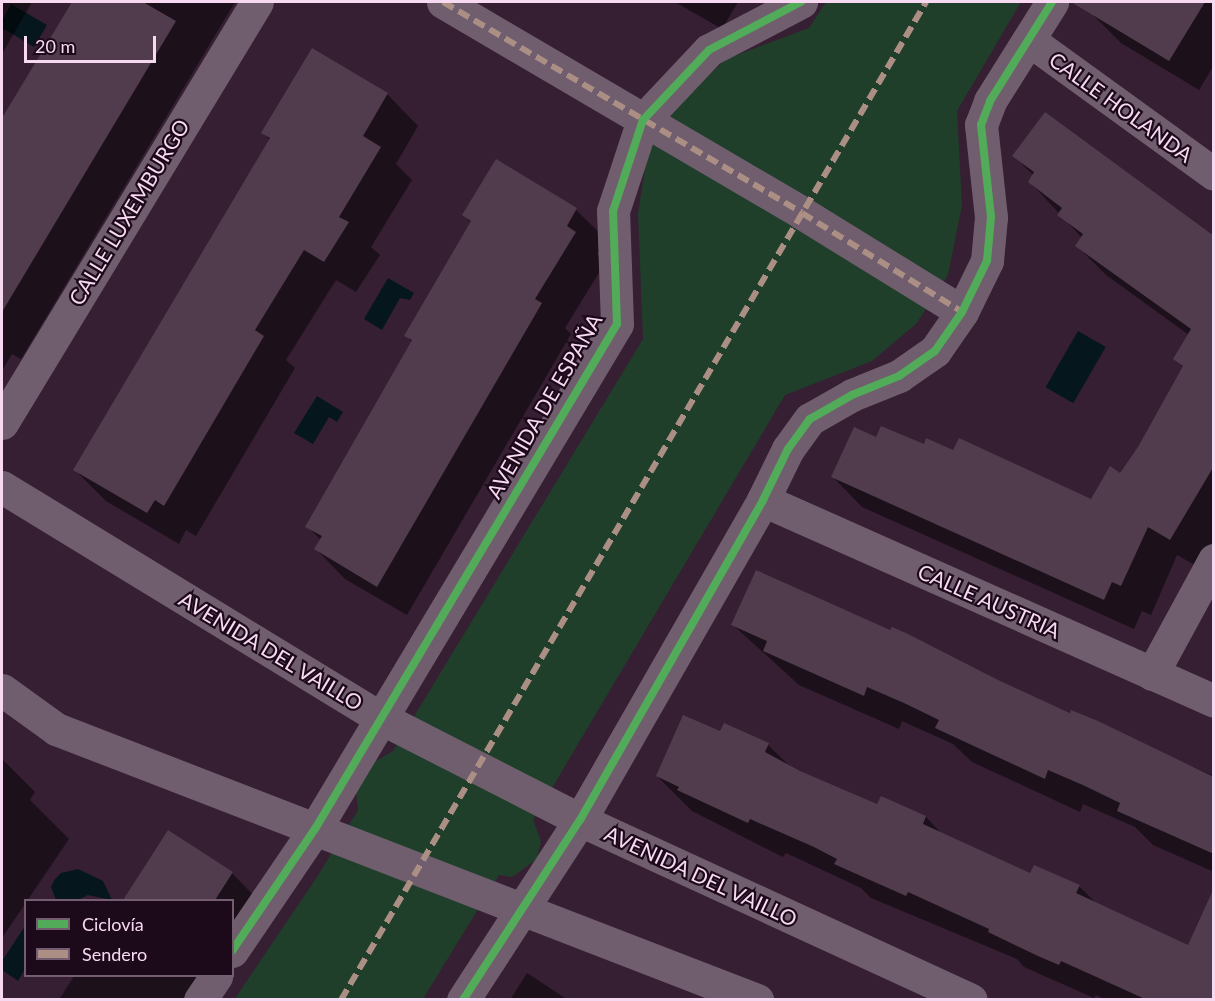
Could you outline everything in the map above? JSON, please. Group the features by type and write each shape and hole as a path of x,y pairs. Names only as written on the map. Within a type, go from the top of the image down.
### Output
{"street":[{"name":"CALLE LUXEMBURGO","path":"2,423 257,2"},
{"path":"443,2 962,312"},
{"name":"AVENIDA DE ESPAÑA","path":"234,948 315,829 379,717 617,324 613,211 643,120 710,50 801,2"},
{"path":"463,999 580,820 764,500 788,449 810,419 852,395 899,376 935,351 962,312 987,261 991,216 981,125 990,101 1052,2"},
{"name":"CALLE HOLANDA","path":"1029,40 1214,174"},
{"name":"AVENIDA DEL VAILLO","path":"2,487 379,717 580,820 971,999"},
{"name":"CALLE AUSTRIA","path":"764,500 1214,702"},
{"path":"1152,674 1214,560"},
{"path":"2,690 56,729 757,999"},
{"path":"200,999 215,977"}],"green space":[{"path":"826,2 1021,2 957,111 962,205 948,275 916,324 872,361 785,395 533,820 541,841 537,859 512,877 499,875 423,999 234,1000 317,877 358,810 356,791 373,763 393,751 643,339 638,214 647,155 676,105 726,59 809,28"}],"shaded area":[{"path":"11,4 47,25 34,47 4,29 2,33 2,21"},
{"path":"388,278 414,293 410,300 400,298 382,330 364,319"},
{"path":"1078,331 1106,347 1073,403 1046,387"},
{"path":"317,396 343,412 337,422 329,417 313,444 294,433"},
{"path":"78,869 103,881 112,899 88,895 80,899 56,899 51,887 61,873"},
{"path":"24,928 24,971 18,981 2,970 2,961"}],"building":[{"path":"72,2 143,2 176,21 2,312 2,118"},
{"path":"1071,2 1205,2 1169,61"},
{"path":"312,48 388,93 363,136 381,147 339,217 349,222 324,262 304,250 255,330 264,336 164,506 155,500 147,513 73,470 270,138 261,133"},
{"path":"1045,112 1214,236 1214,466 1170,540 1148,527 1121,586 1112,582 1104,600 831,477 854,427 876,437 881,426 924,444 926,438 953,450 959,438 1091,499 1110,466 1120,473 1138,447 1183,366 1173,359 1191,329 1075,246 1083,234 1057,215 1062,208 1028,182 1034,172 1012,156"},
{"path":"496,159 577,208 567,226 576,232 535,299 542,303 377,587 314,549 322,536 305,527 412,340 404,336 471,221 462,215"},
{"path":"756,570 890,630 892,627 908,634 998,680 1070,713 1071,710 1098,721 1214,777 1214,854 1117,811 1120,803 1085,786 1048,770 1045,779 935,728 939,720 904,703 867,687 864,696 763,651 767,641 731,625"},
{"path":"683,715 720,731 724,723 769,743 765,752 800,771 877,804 881,796 926,816 923,824 1030,873 1034,865 1080,885 1076,893 1188,945 1214,888 1214,999 1145,999 1061,961 1059,965 1038,956 988,932 989,929 908,892 906,896 834,864 837,859 814,847 750,819 748,823 677,790 679,787 656,776"},
{"path":"168,830 233,872 216,899 124,899"}],"marked path":[{"path":"443,2 802,213 962,312"},
{"path":"341,1000 926,2"}],"cycle path":[{"path":"234,948 315,829 617,324 613,211 643,120 709,50 801,2"},
{"path":"463,1000 580,820 763,500 788,449 810,419 852,395 899,376 935,351 962,312 987,261 991,217 981,125 990,101 1052,2"}]}
